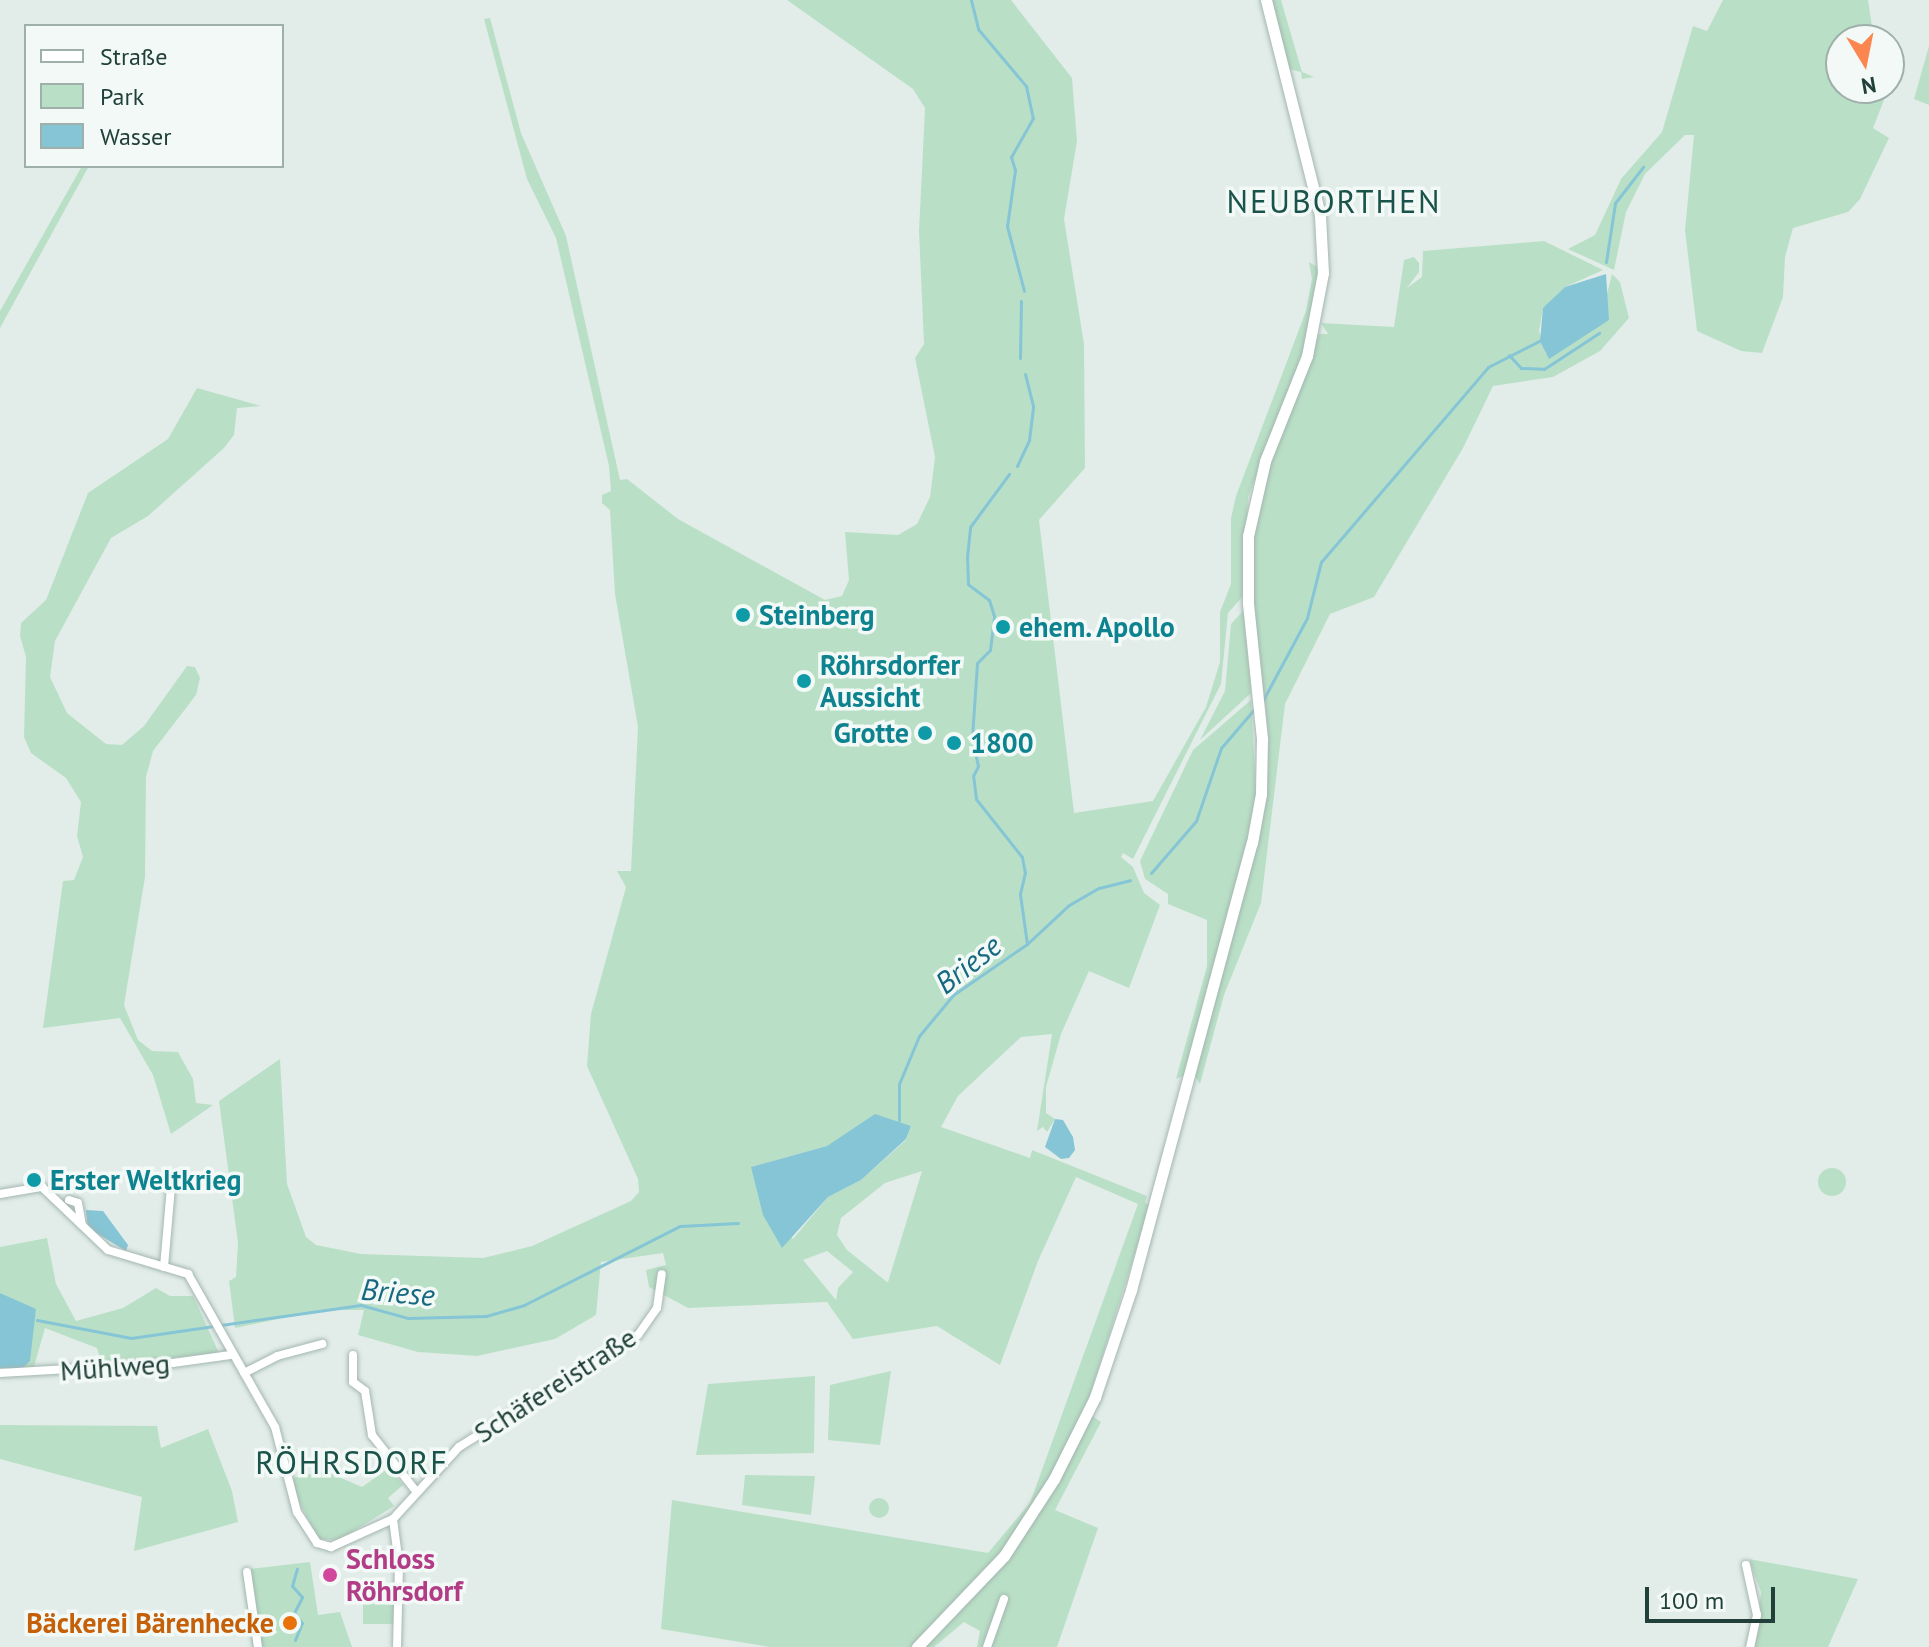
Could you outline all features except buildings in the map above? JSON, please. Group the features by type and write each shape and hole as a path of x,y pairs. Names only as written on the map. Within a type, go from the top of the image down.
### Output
{"main road":[{"path":"917,1647 980,1585 1021,1531 1081,1428 1109,1363 1252,843 1261,794 1262,739 1253,647 1250,519 1265,461 1290,398 1318,312 1323,241 1266,0"}],"street":[{"path":"164,1267 172,1176"},
{"path":"0,1194 42,1187 108,1250 188,1274 230,1355 275,1427 297,1512 317,1543 331,1547 393,1519 399,1565 397,1647"},
{"path":"69,1200 78,1203 82,1226"},
{"name":"Schäfereistraße","path":"393,1519 415,1490 459,1447 501,1416 638,1335 657,1308 662,1274"},
{"path":"244,1373 277,1356 322,1344"},
{"name":"Mühlweg","path":"0,1373 173,1363 230,1355"},
{"path":"353,1355 353,1382 365,1391 368,1426 415,1490"},
{"path":"1746,1565 1757,1615 1750,1647"},
{"path":"247,1572 258,1647"},
{"path":"987,1647 1004,1599"}],"green space":[{"path":"787,0 1011,0 1072,78 1077,141 1064,219 1084,344 1085,468 1039,520 1074,813 1153,801 1206,707 1220,662 1220,612 1231,584 1231,518 1236,496 1306,311 1312,279 1309,262 1319,268 1309,336 1248,497 1243,596 1228,613 1221,684 1133,859 1123,853 1121,857 1133,867 1144,893 1160,905 1129,988 1089,971 1061,1034 1046,1087 1046,1113 1055,1119 1047,1132 1043,1127 1037,1131 1052,1034 1021,1037 958,1096 941,1127 1030,1158 1032,1150 1147,1196 1145,1203 1150,1205 1085,1411 1101,1422 1055,1510 1098,1528 1057,1647 977,1647 980,1631 964,1622 934,1647 770,1647 661,1629 672,1500 988,1553 1030,1503 1138,1204 1076,1177 1038,1261 1000,1365 937,1326 853,1339 827,1302 688,1308 649,1287 646,1270 666,1265 663,1253 601,1262 596,1315 555,1339 477,1356 418,1352 358,1335 364,1310 323,1310 235,1328 229,1281 236,1277 238,1243 219,1101 280,1059 287,1184 306,1237 316,1245 361,1254 483,1258 532,1246 631,1201 639,1192 638,1179 587,1066 591,1014 626,887 617,871 631,871 638,727 615,594 610,510 602,503 602,495 611,491 609,466 556,238 527,179 484,19 490,18 521,133 566,236 620,480 627,479 678,519 825,600 842,596 849,580 845,532 898,535 917,524 930,497 935,457 915,358 924,344 919,231 925,108 913,89","holes":["885,1119 911,1126 906,1140 861,1180 828,1197 793,1239 752,1167 827,1146","922,1171 888,1282 847,1250 837,1235 841,1218 885,1183","827,1251 853,1272 838,1288 836,1300 803,1260"]},
{"path":"1271,0 1281,0 1302,72 1314,77 1302,79 1301,72 1289,69"},
{"path":"1723,0 1868,0 1872,24 1825,24 1825,104 1882,104 1873,128 1889,138 1860,199 1848,212 1793,228 1785,257 1783,297 1762,353 1741,351 1697,331 1685,230 1694,135 1685,135 1645,174 1626,212 1614,270 1568,249 1595,235 1621,179 1662,132 1693,26 1707,31"},
{"path":"1929,46 1929,105 1914,99"},
{"path":"81,168 88,168 0,328 0,311"},
{"path":"1544,241 1603,270 1565,287 1543,309 1539,331 1546,354 1609,320 1605,302 1612,274 1620,282 1629,318 1600,351 1553,377 1493,386 1463,448 1374,597 1330,614 1285,704 1261,903 1224,995 1200,1084 1195,1076 1265,794 1269,738 1253,601 1253,536 1269,460 1319,334 1328,334 1321,323 1394,327 1404,260 1414,257 1419,263 1419,272 1407,288 1422,277 1423,251"},
{"path":"197,388 261,406 237,408 234,435 224,448 148,516 111,538 55,641 50,677 67,713 106,744 122,745 144,726 187,666 195,667 200,678 196,695 153,751 146,777 145,877 124,1005 138,1040 152,1051 178,1052 193,1079 196,1103 213,1105 171,1134 153,1075 120,1018 43,1028 63,881 74,880 83,857 77,836 81,802 66,778 31,753 24,737 26,657 20,636 21,623 46,600 88,493 168,439"},
{"path":"1244,610 1251,693 1200,740 1225,691 1231,624"},
{"path":"1251,700 1256,792 1247,841 1185,1075 1176,1079 1207,966 1207,920 1168,904 1168,894 1145,879 1140,861 1193,750"},
{"path":"1832,1168 1842,1172 1846,1182 1842,1192 1832,1196 1822,1192 1818,1182 1822,1172"},
{"path":"47,1238 56,1284 76,1321 123,1308 156,1288 170,1296 193,1296 219,1353 102,1365 97,1348 45,1328 33,1370 22,1369 36,1310 0,1293 0,1247"},
{"path":"891,1371 880,1445 828,1440 830,1385"},
{"path":"815,1376 814,1453 696,1455 708,1384"},
{"path":"0,1425 157,1426 161,1448 208,1429 232,1491 238,1522 134,1551 142,1497 0,1459"},
{"path":"389,1468 403,1485 388,1498 394,1506 339,1540 319,1539 298,1500 293,1478 325,1471 362,1487"},
{"path":"745,1475 815,1476 811,1515 742,1505"},
{"path":"879,1498 886,1501 889,1508 886,1515 879,1518 872,1515 869,1508 872,1501"},
{"path":"1749,1559 1858,1579 1828,1647 1755,1647 1761,1592"},
{"path":"310,1562 318,1615 340,1612 352,1647 253,1647 242,1570"},
{"path":"363,1593 395,1593 395,1624 363,1624"}],"water":[{"path":"1606,274 1609,320 1549,359 1540,341 1543,308 1565,287"},
{"path":"875,1114 911,1126 906,1139 861,1180 828,1197 782,1248 763,1215 751,1167 827,1146"},
{"path":"1055,1119 1063,1120 1073,1137 1075,1150 1069,1158 1061,1159 1045,1147"},
{"path":"85,1204 86,1210 103,1211 128,1245 126,1251 88,1228"},
{"path":"0,1293 36,1309 30,1361 22,1369 0,1368"}],"waterway":[{"name":"Briese","path":"971,0 978,29 1026,86 1033,118 1011,157 1015,170 1007,226 1024,291"},
{"path":"1606,262 1615,203 1643,167"},
{"name":"Briese","path":"1020,358 1021,301"},
{"path":"1509,355 1521,368 1544,369 1599,333"},
{"path":"1262,702 1307,618 1321,562 1488,367 1543,339"},
{"name":"Briese","path":"1017,466 1029,440 1033,406 1025,374"},
{"name":"Briese","path":"899,1120 899,1084 919,1036 953,995 1027,944 1020,894 1025,873 1022,857 976,799 973,776 978,766 972,737 977,663 990,650 994,616 989,600 968,584 970,527 1009,474"},
{"path":"1151,873 1196,821 1221,748 1256,707"},
{"path":"1027,944 1069,905 1099,888 1130,880"},
{"name":"Briese","path":"37,1320 131,1338 361,1305 408,1318 486,1316 524,1305 680,1226 738,1223"},
{"path":"295,1640 302,1623 294,1613 302,1597 292,1586 297,1569"}],"place":[{"name":"Steinberg","path":"743,615"},
{"name":"ehem. Apollo","path":"1003,627"},
{"name":"Röhrsdorfer Aussicht","path":"804,681"},
{"name":"Grotte","path":"925,733"},
{"name":"1800","path":"954,743"},
{"name":"Erster Weltkrieg","path":"34,1180"},
{"name":"Schloss Röhrsdorf","path":"330,1575"},
{"name":"Bäckerei Bärenhecke","path":"290,1623"}],"district":[{"name":"NEUBORTHEN","path":"1334,201"},
{"name":"RÖHRSDORF","path":"352,1462"}]}
